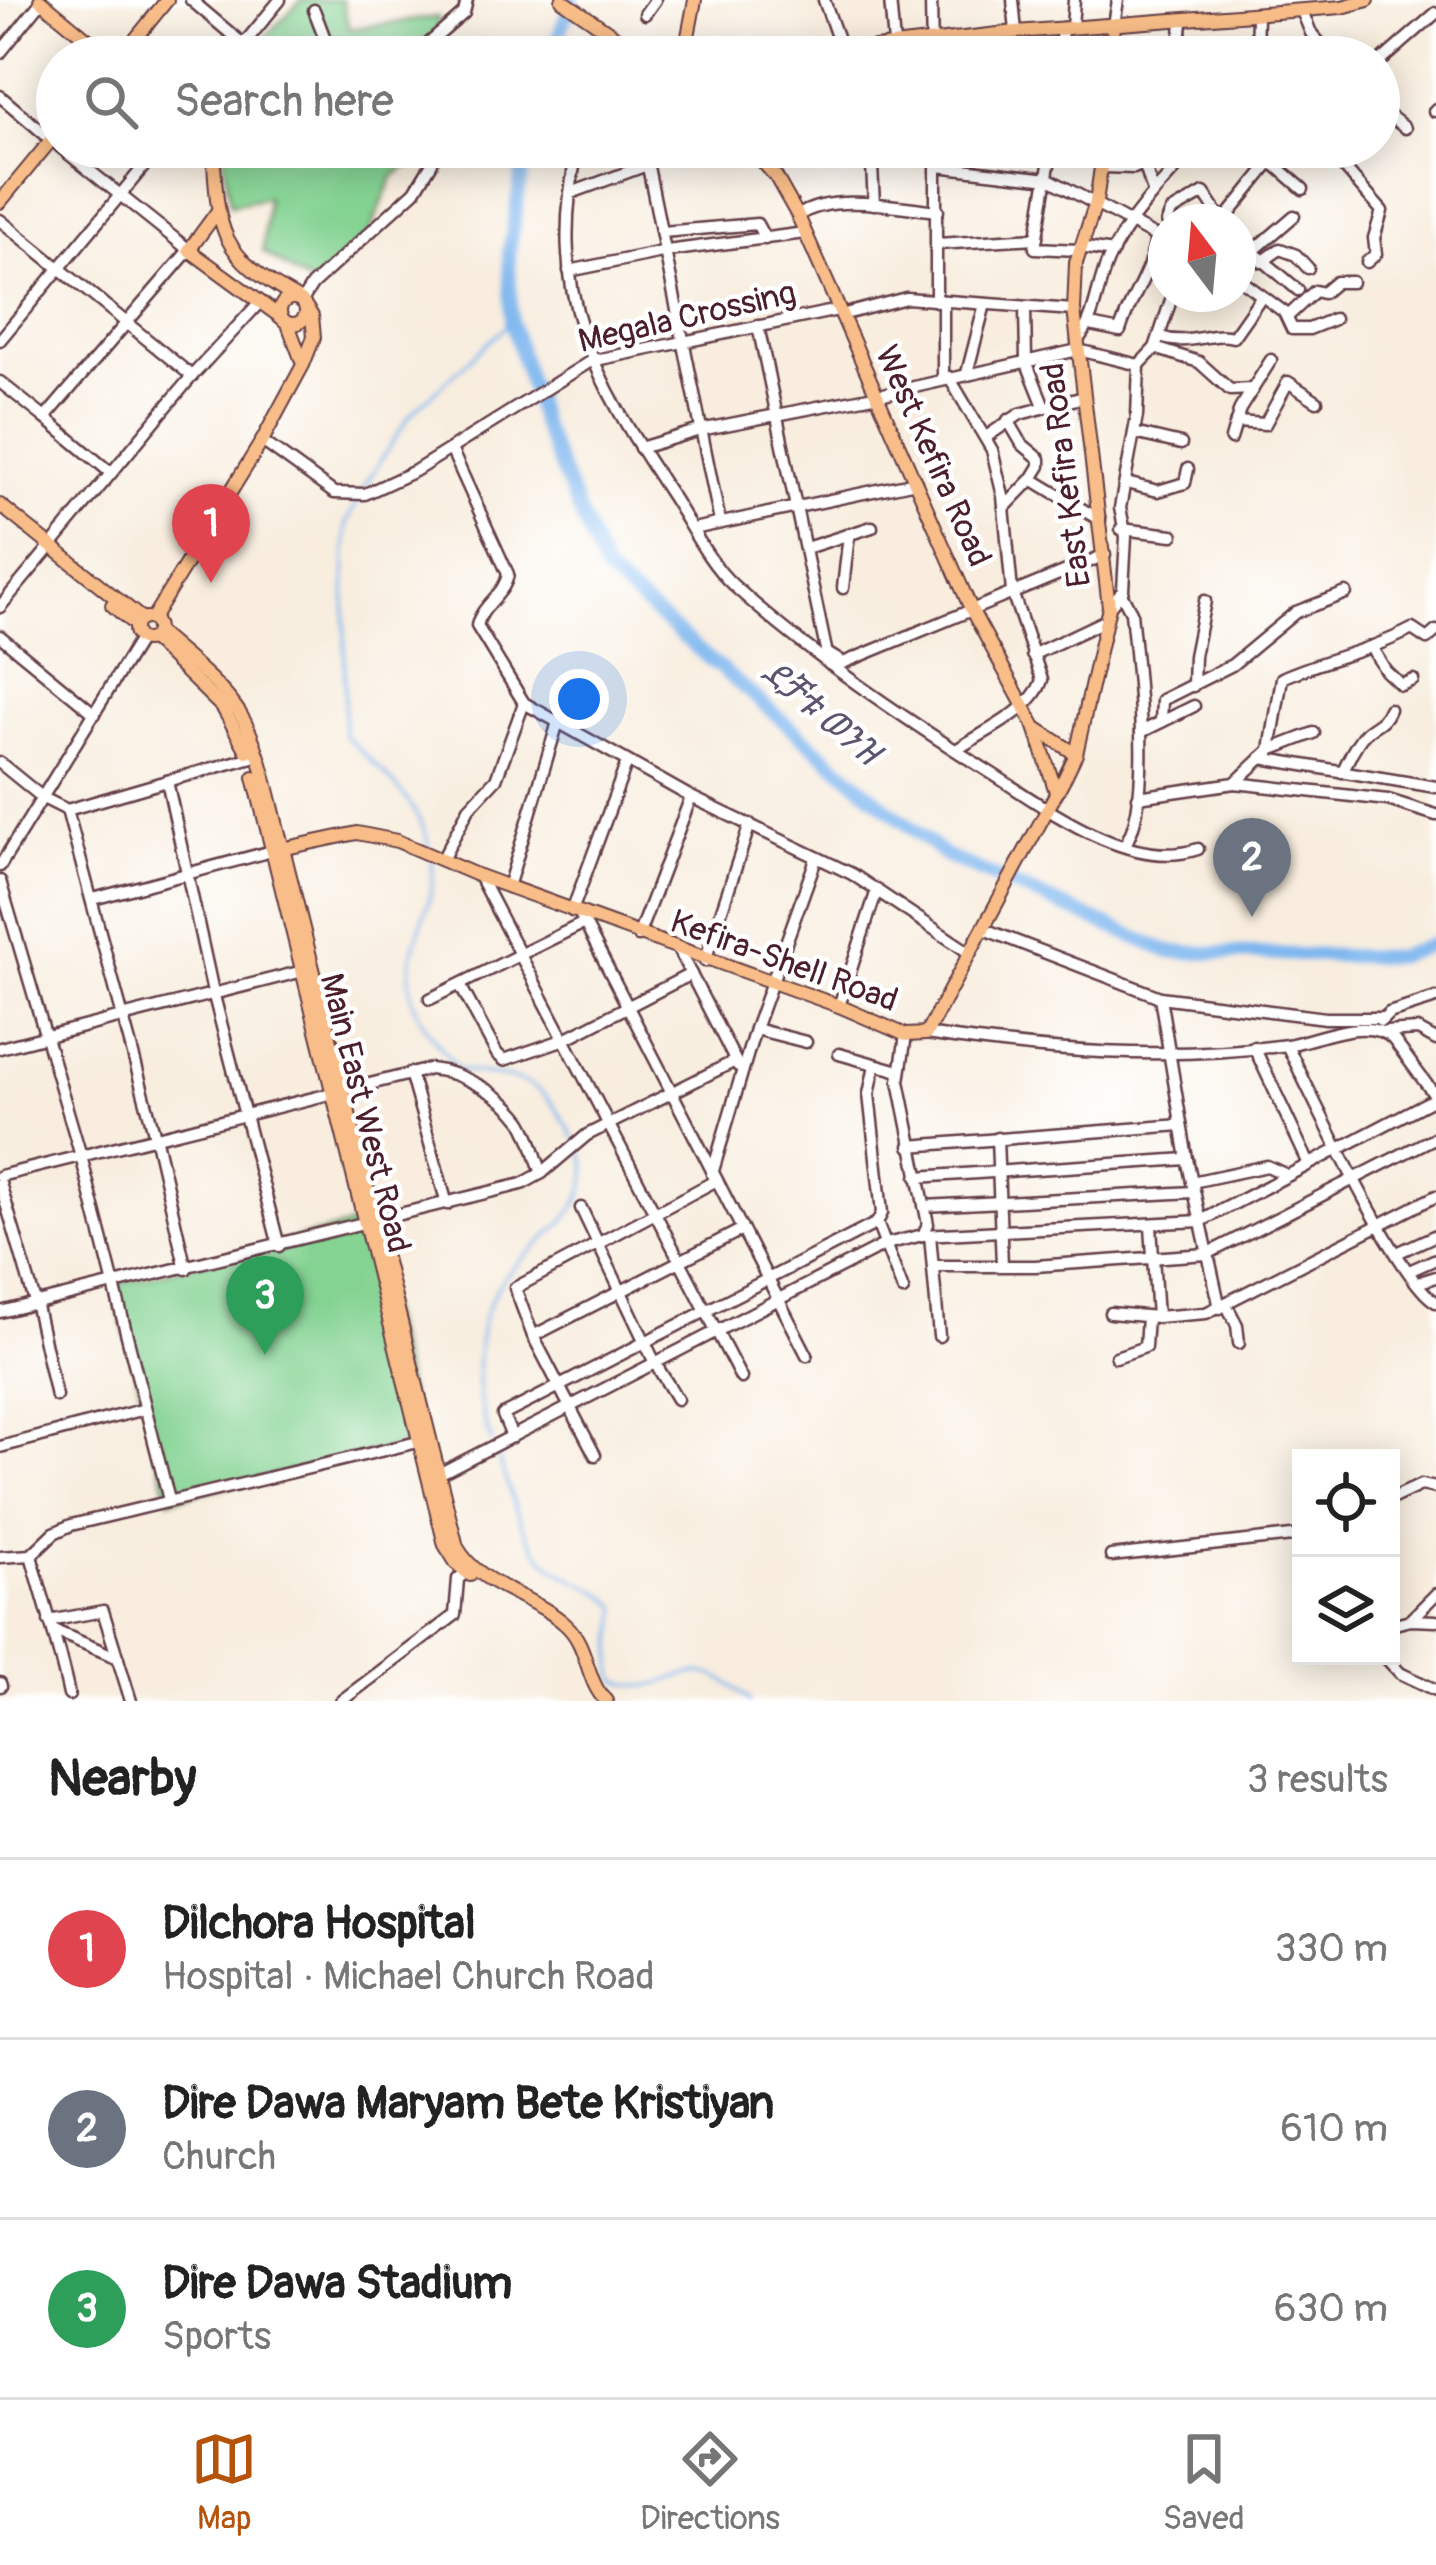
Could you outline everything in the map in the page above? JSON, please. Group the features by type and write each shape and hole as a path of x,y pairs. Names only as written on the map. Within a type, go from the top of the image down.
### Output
{"main road":[{"path":"138,36 167,0"},
{"path":"562,0 620,36"},
{"path":"688,36 695,0"},
{"path":"974,36 1182,22 1367,0"},
{"path":"41,1 84,36"},
{"path":"1113,36 1114,25"},
{"path":"0,202 36,163"},
{"path":"146,629 262,441 314,337 312,316 301,302 268,283 235,255 217,212 214,168"},
{"name":"West Kefira Road","path":"768,168 798,216 972,611 1035,727 1057,793"},
{"name":"East Kefira Road","path":"1057,793 1076,754 1108,614 1074,310 1080,248 1102,168"},
{"path":"217,212 189,250 285,321 302,322 301,302"},
{"path":"301,302 283,303 285,321 303,365"},
{"name":"Main East West Road","path":"0,508 184,663 223,708 253,757 426,1440 448,1551 469,1570"},
{"path":"1035,727 1076,754"},
{"name":"Kefira-Shell Road","path":"278,850 370,833 579,916 839,1006 906,1035 926,1034 1057,793"},
{"path":"469,1570 516,1593 569,1628 583,1650 592,1682 606,1701"}],"street":[{"path":"191,0 234,36"},
{"path":"250,36 280,0"},
{"path":"437,36 464,13 467,0"},
{"path":"645,14 656,0"},
{"path":"824,0 837,36"},
{"path":"890,0 893,36"},
{"path":"931,0 932,36"},
{"path":"1013,0 1016,32"},
{"path":"1065,36 1074,0"},
{"path":"1114,25 1118,0"},
{"path":"1235,0 1240,15"},
{"path":"0,52 41,1"},
{"path":"314,10 324,36"},
{"path":"1301,11 1314,36"},
{"path":"1400,45 1436,13"},
{"path":"1256,36 1257,15"},
{"path":"1181,36 1182,22"},
{"path":"0,96 36,125"},
{"path":"1400,124 1405,128"},
{"path":"45,418 189,250 86,168"},
{"path":"0,340 142,168"},
{"path":"301,302 312,285 415,191 429,168"},
{"path":"575,168 569,271 587,363 729,581 956,750 1049,810 1111,843 1169,855 1198,849"},
{"path":"571,193 637,168"},
{"path":"648,168 720,522"},
{"path":"872,168 874,204"},
{"path":"937,168 939,301 946,378 986,436 1004,508 1012,592 1042,684 1022,708 956,750"},
{"path":"956,168 1049,178 1148,227"},
{"path":"1050,168 1037,250 1113,252"},
{"path":"1146,168 1154,192"},
{"path":"1078,346 1090,325 1094,298 1113,252 1154,192 1177,168"},
{"path":"1233,204 1266,168"},
{"path":"1280,168 1303,189"},
{"path":"1344,168 1382,211 1374,238 1376,254 1367,262"},
{"path":"1185,204 1204,193 1210,204"},
{"path":"798,216 816,204 938,211"},
{"path":"1256,250 1294,216"},
{"path":"0,220 192,376"},
{"path":"662,232 757,224 765,239"},
{"path":"569,271 667,251 805,233"},
{"path":"937,244 1037,238"},
{"path":"1262,262 1280,249 1296,255 1308,268"},
{"path":"1256,258 1298,290"},
{"path":"1090,325 1120,331 1148,270"},
{"path":"1286,317 1315,291 1323,292 1336,282 1352,282"},
{"path":"1256,293 1296,329 1334,319"},
{"path":"1158,343 1187,343 1221,334 1233,337 1261,297"},
{"name":"Megala Crossing","path":"262,441 334,493 360,495 452,449 587,363 906,298 1074,310"},
{"path":"0,607 192,376 259,303"},
{"path":"967,373 985,304"},
{"path":"1025,308 1026,361 1044,406"},
{"path":"1124,846 1138,797 1141,732 1131,612 1122,595 1126,537 1121,529 1139,365 1158,343 1167,312"},
{"path":"758,326 829,658"},
{"path":"1158,343 1199,362 1230,390 1253,389"},
{"path":"640,448 700,430 878,395 1078,346 1139,365"},
{"path":"1231,439 1271,360"},
{"path":"0,382 111,473"},
{"path":"1236,422 1265,424 1288,382 1317,400"},
{"path":"986,436 1008,420 1084,397"},
{"path":"1004,508 1040,466 1040,459 1022,444 1008,420"},
{"path":"1134,433 1181,443"},
{"path":"452,449 508,574 477,626 524,703 627,763 877,890 970,953"},
{"path":"1126,483 1164,490 1185,483 1188,469"},
{"path":"1032,478 1100,520"},
{"path":"692,529 916,482"},
{"path":"806,548 872,527"},
{"path":"1121,529 1173,535"},
{"path":"843,588 849,534"},
{"path":"829,658 843,663 1105,555"},
{"path":"1161,722 1162,700 1239,660 1296,612 1346,593"},
{"path":"1031,655 1108,614 1122,595"},
{"path":"1193,686 1205,601"},
{"path":"1266,754 1282,678 1392,641 1412,628 1427,639 1436,631"},
{"path":"0,866 146,629"},
{"path":"0,635 95,714"},
{"path":"1371,647 1401,685 1412,680"},
{"path":"434,857 496,779 524,703"},
{"path":"1141,732 1194,706"},
{"path":"1342,772 1367,731 1383,722 1390,710"},
{"path":"508,887 558,722"},
{"path":"1235,783 1266,754 1314,733"},
{"path":"1266,754 1436,787"},
{"path":"0,763 43,798 67,810 253,757"},
{"path":"430,999 520,953 579,916 627,763"},
{"path":"167,782 279,1246"},
{"path":"1138,797 1235,783 1388,800 1436,815"},
{"path":"638,936 692,797"},
{"path":"67,810 186,1269"},
{"path":"705,961 750,824"},
{"path":"93,898 278,850"},
{"path":"595,1455 533,1336 516,1286 714,1177 755,1029 816,859"},
{"path":"479,876 741,1378"},
{"path":"0,881 81,1156 169,1500"},
{"path":"839,1006 877,890"},
{"path":"579,916 807,1355"},
{"path":"983,929 1160,998 1418,1030 1436,1040"},
{"path":"679,951 742,1074"},
{"path":"0,1048 306,970"},
{"path":"460,985 496,1054 504,1060 565,1039 691,974"},
{"path":"1160,998 1207,1254 1223,1306 1237,1325 1239,1343"},
{"path":"926,1034 1016,1047 1167,1054 1287,1045 1382,1027 1436,998"},
{"path":"434,1476 886,1244 927,1235 1201,1221 1436,1098 1382,1027"},
{"path":"755,1029 806,1042"},
{"path":"906,1035 899,1071 936,1266 939,1336"},
{"path":"1287,1045 1381,1226 1417,1283 1436,1302"},
{"path":"1254,1047 1309,1164"},
{"path":"839,1054 899,1071"},
{"path":"0,1312 522,1184 587,1135 735,1061"},
{"path":"512,1437 503,1414 878,1223 882,1213 869,1094 875,1065"},
{"path":"56,1396 0,1180 337,1090 444,1070 497,1098 523,1122 542,1173"},
{"path":"410,1073 447,1204"},
{"path":"910,1145 1180,1125"},
{"path":"936,1266 1207,1254 1436,1137"},
{"path":"997,1138 1002,1265"},
{"path":"917,1177 1187,1159"},
{"path":"924,1206 1193,1187 1268,1166 1287,1175"},
{"path":"1110,1313 1189,1316 1223,1306 1436,1196"},
{"path":"581,1208 677,1399"},
{"path":"878,1223 903,1290"},
{"path":"1116,1357 1145,1347 1152,1317 1151,1226"},
{"path":"533,1336 741,1230"},
{"path":"1397,1253 1436,1235"},
{"path":"1409,1271 1436,1259"},
{"path":"1417,1283 1436,1277"},
{"path":"0,1447 145,1409"},
{"path":"0,1557 31,1555 54,1533 71,1525 426,1440"},
{"path":"1400,1495 1421,1485 1436,1488"},
{"path":"1111,1556 1292,1536"},
{"path":"31,1555 69,1696"},
{"path":"341,1701 455,1615 458,1580 469,1570"},
{"path":"1410,1620 1436,1594"},
{"path":"52,1626 103,1611 131,1701"},
{"path":"1400,1623 1436,1621"},
{"path":"52,1626 118,1658"},
{"path":"1392,1665 1436,1690"}],"green space":[{"path":"302,0 342,0 349,29 438,17 438,36 266,36"},
{"path":"226,168 405,168 393,177 369,234 312,285 263,252 267,198 230,205"},
{"path":"364,1222 421,1441 169,1500 113,1285"}],"waterway":[{"name":"ደቻቱ ወንዝ","path":"559,36 572,0"},
{"name":"ደቻቱ ወንዝ","path":"523,168 509,252 511,321 541,423 605,572 945,856 1170,952 1396,957 1436,943"},
{"name":"Kefira-Shell Road","path":"362,490 410,415 511,321"},
{"name":"Kefira-Shell Road","path":"358,499 346,525 344,735 408,802 430,851"},
{"name":"Kefira-Shell Road","path":"432,860 431,893 410,969 410,987 421,1019 459,1070 515,1080 540,1092 574,1138"},
{"name":"Kefira-Shell Road","path":"492,1442 478,1385 483,1324 497,1288 575,1207 584,1189 586,1168 579,1146"},
{"name":"Kefira-Shell Road","path":"495,1451 533,1545 560,1572 601,1593 618,1608 615,1678 641,1686 709,1674 750,1701"}],"place":[{"name":"Dilchora Hospital","path":"211,583"},
{"name":"Dire Dawa Maryam Bete Kristiyan","path":"1252,917"},
{"name":"Dire Dawa Stadium","path":"265,1355"}]}
